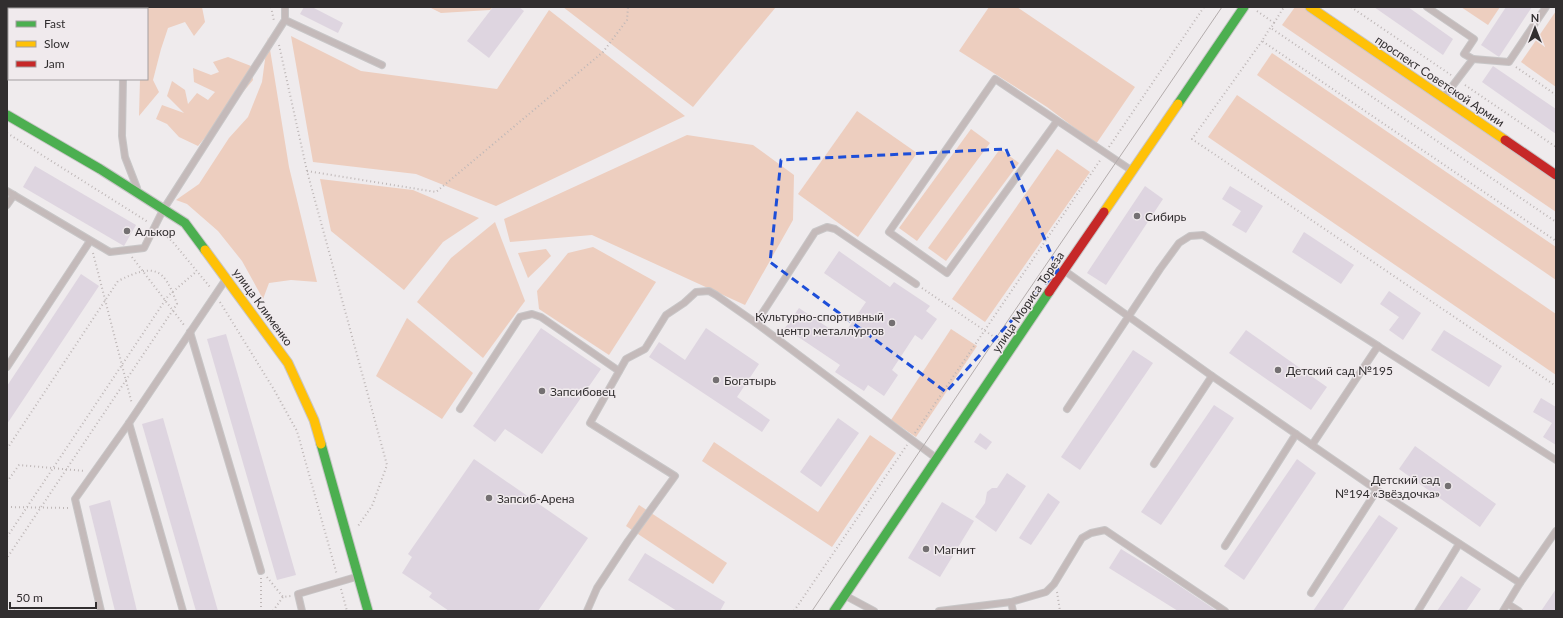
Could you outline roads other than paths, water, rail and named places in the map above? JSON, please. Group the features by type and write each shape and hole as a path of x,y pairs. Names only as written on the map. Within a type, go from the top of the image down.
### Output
{"street":[{"name":"улица Мориса Тореза","path":"834,611 1064,270 1244,7"},
{"name":"проспект Советской Армии","path":"1310,7 1556,175"},
{"name":"улица Клименко","path":"7,115 80,157 185,223 288,363 314,420 368,611"}],"lane":[{"path":"7,191 110,252 144,248 163,210 277,34 285,20 285,7"},
{"path":"1427,7 1474,38 1464,54 1473,59 1509,62 1546,7"},
{"path":"285,20 382,65"},
{"path":"1443,98 1473,59"},
{"path":"1057,121 947,273 889,232 995,79 1132,171"},
{"path":"123,80 122,136 125,157 140,195"},
{"path":"7,205 14,195"},
{"path":"756,323 815,232 827,227 835,229 916,284"},
{"path":"1067,409 1179,243 1190,236 1203,235 1556,460"},
{"path":"7,367 90,241"},
{"path":"1064,270 1212,376 1312,445 1459,544 1520,583"},
{"path":"101,611 75,499 135,415 226,278"},
{"path":"587,611 597,588 628,541 675,476 590,423 626,359 645,349 666,315 684,304 696,292 709,291 716,294 910,440 937,458"},
{"path":"460,409 520,317 532,314 541,317 619,372"},
{"path":"190,332 261,570"},
{"path":"1312,445 1378,346"},
{"path":"1154,464 1212,376"},
{"path":"129,423 183,611"},
{"path":"1225,546 1296,434"},
{"path":"1311,594 1378,490"},
{"path":"939,611 974,608 1011,602 1046,592 1054,584 1082,538 1091,533 1105,530 1225,611"},
{"path":"1503,611 1520,583 1556,531"},
{"path":"1418,611 1459,544"},
{"path":"302,611 298,594 358,576"},
{"path":"845,596 874,611"},
{"path":"1011,602 1013,611"},
{"path":"1508,604 1519,611"}],"tram line":[{"path":"812,611 1222,7"}],"place":[{"name":"Сибирь","path":"1137,216"},
{"name":"Алькор","path":"127,231"},
{"name":"Культурно-спортивный центр металлургов","path":"892,323"},
{"name":"Детский сад №195","path":"1278,370"},
{"name":"Богатырь","path":"716,380"},
{"name":"Запсибовец","path":"542,391"},
{"name":"Детский сад №194 «Звёздочка»","path":"1448,486"},
{"name":"Запсиб-Арена","path":"489,498"},
{"name":"Магнит","path":"926,549"}]}
